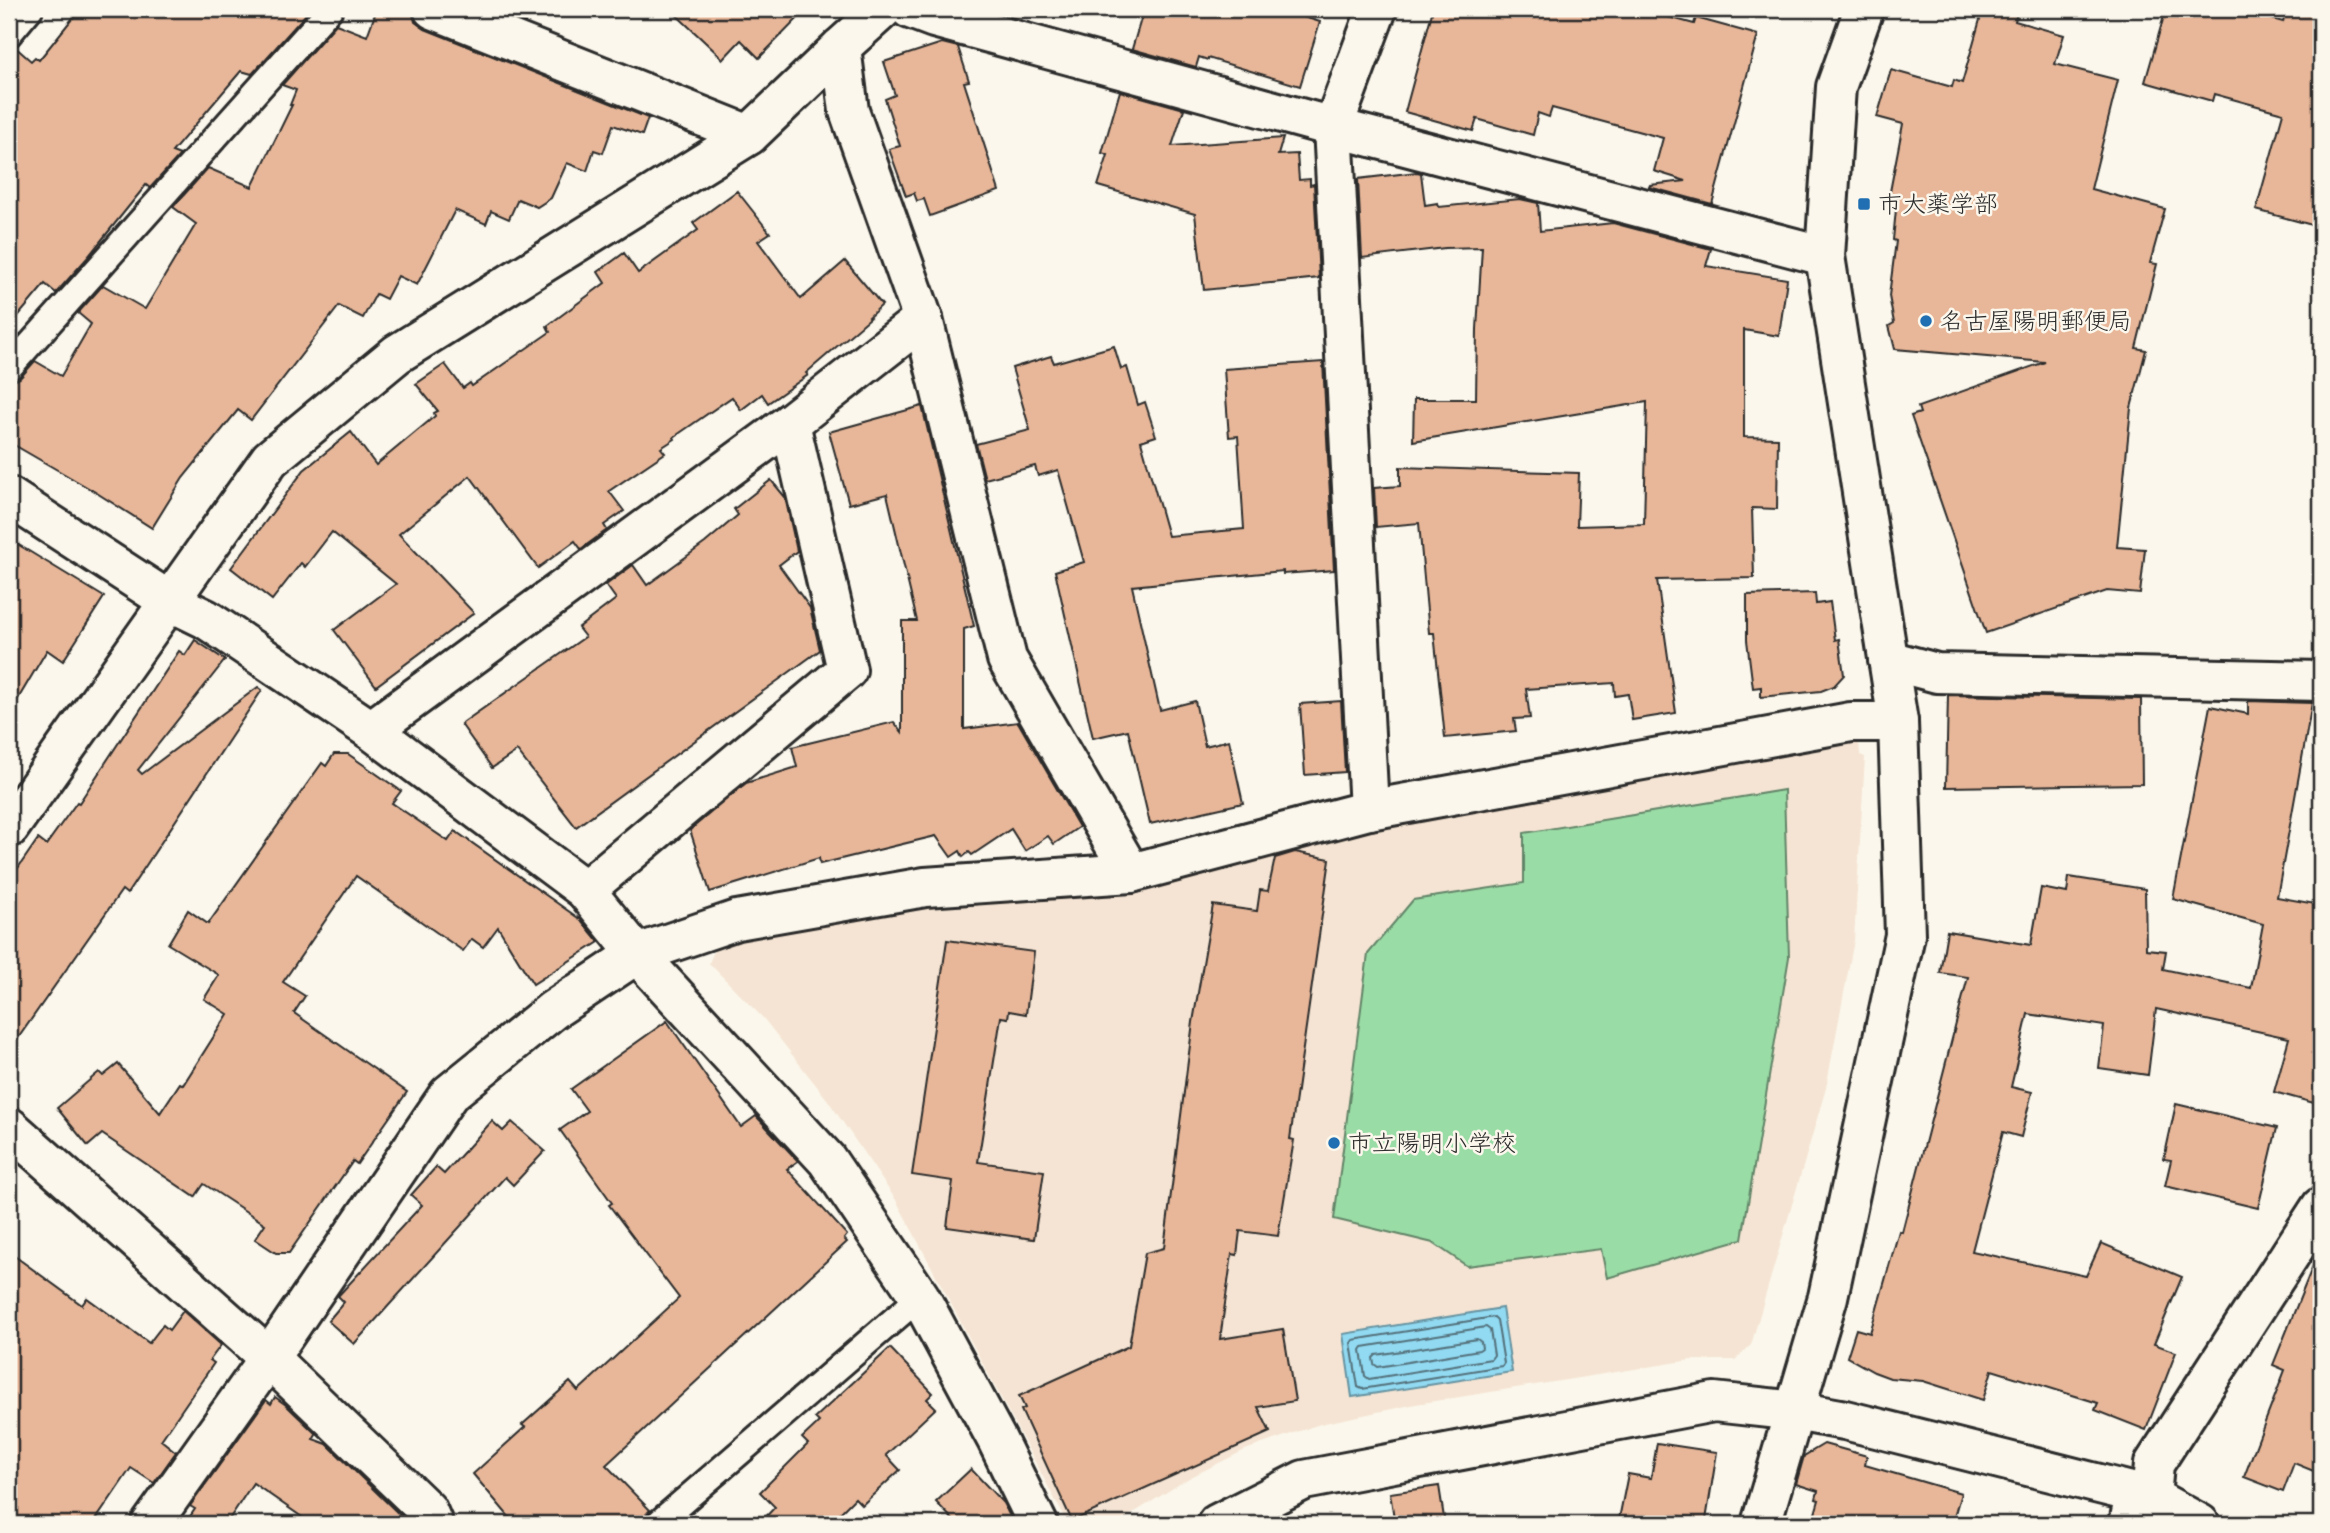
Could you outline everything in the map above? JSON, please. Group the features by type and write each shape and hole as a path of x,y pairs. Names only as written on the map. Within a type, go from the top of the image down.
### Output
{"street":[{"path":"433,9 749,135"},
{"path":"9,828 270,459 397,355 749,135 883,9"},
{"path":"910,9 934,18 1334,127 1825,256"},
{"path":"1369,810 1334,127 1377,9"},
{"path":"1761,1524 1828,1297 1905,934 1898,722 1825,256 1836,87 1864,9"},
{"path":"841,47 849,111 923,319 1007,659 1131,873"},
{"path":"371,730 790,424 923,319"},
{"path":"585,890 847,670 790,424"},
{"path":"9,497 169,601 206,618 371,730 585,890 637,954 827,1160 920,1297 997,1440 1038,1524"},
{"path":"1888,660 1937,673 2321,681"},
{"path":"151,1524 269,1358 449,1094 553,1010 637,954 737,920 925,887 1131,873 1369,810 1851,722 1898,722"},
{"path":"9,1127 269,1358 427,1510 433,1524"},
{"path":"2138,1505 2154,1464 2321,1207"},
{"path":"1217,1524 1304,1480 1714,1402 1796,1411 1845,1420 2200,1524"}],"lane":[{"path":"9,34 30,9"},
{"path":"9,368 330,9"},
{"path":"657,1524 920,1297"}],"shaded area":[{"name":"市立陽明小学校","path":"1850,729 1859,741 1860,755 1865,757 1854,940 1826,1088 1751,1345 1735,1360 1691,1360 1416,1404 1320,1424 1245,1450 1189,1478 1116,1524 1068,1524 896,1200 827,1099 764,1019 709,963 715,949 805,922 1228,859"}],"green space":[{"path":"1784,790 1789,957 1742,1239 1607,1278 1601,1249 1467,1266 1433,1243 1334,1219 1368,954 1413,900 1524,883 1524,833"}],"water":[{"path":"1502,1308 1512,1372 1352,1397 1343,1334"}],"building":[{"path":"80,9 296,9 307,13 252,74 241,71 172,152 180,155 150,188 146,185 56,293 45,284 9,327 9,49 15,47 31,61 35,57 39,60"},
{"path":"377,9 412,9 415,22 425,29 648,118 642,135 613,125 603,153 594,150 587,171 567,163 551,198 537,207 518,199 509,219 491,211 486,224 455,210 417,285 398,276 386,299 376,294 363,318 339,306 251,420 238,410 183,478 152,528 9,442 9,382 20,378 35,361 61,376 91,324 78,313 103,285 145,309 196,224 173,207 208,168 252,187 292,105 296,90 282,85 336,24 367,36"},
{"path":"670,9 807,9 759,58 741,40 723,59"},
{"path":"1144,9 1278,9 1320,22 1300,86 1208,58 1199,57 1196,67 1132,49"},
{"path":"1433,9 1639,9 1694,24 1696,18 1758,35 1712,204 1649,187 1686,181 1654,171 1663,138 1552,108 1549,117 1538,113 1533,135 1477,119 1473,131 1405,112"},
{"path":"1983,9 2018,9 2015,21 2064,35 2055,64 2118,80 2091,189 2165,209 2150,263 2157,264 2136,348 2146,350 2131,408 2117,547 2145,549 2140,594 2107,591 1986,633 1911,416 1920,413 1918,407 2045,362 1895,349 1889,326 1894,323 1889,296 1896,241 1893,240 1897,199 1889,197 1903,124 1877,117 1891,70 1952,87 1954,80 1962,83"},
{"path":"2166,9 2236,9 2283,22 2287,9 2321,9 2321,189 2312,225 2256,210 2283,113 2214,94 2212,101 2145,82"},
{"path":"942,43 958,47 969,81 964,82 999,191 930,216 924,199 917,201 914,193 906,196 889,149 900,146 885,99 895,95 884,62"},
{"path":"1120,91 1184,109 1172,146 1283,138 1278,155 1297,154 1299,180 1310,179 1310,185 1314,184 1319,278 1204,290 1195,214 1098,186 1108,155 1102,153"},
{"path":"1421,173 1425,205 1438,203 1439,207 1520,199 1538,203 1540,231 1613,223 1711,249 1706,266 1787,279 1779,336 1744,330 1744,437 1778,438 1777,509 1752,508 1754,578 1657,580 1676,713 1632,720 1628,694 1615,696 1614,683 1526,689 1530,718 1514,719 1516,731 1445,738 1434,633 1429,633 1419,523 1376,527 1374,488 1400,486 1400,467 1579,473 1577,526 1644,524 1647,402 1413,441 1414,399 1476,399 1482,247 1445,248 1362,258 1358,179"},
{"path":"737,191 770,233 758,241 801,299 845,261 882,305 806,373 808,375 768,403 762,394 741,410 732,397 674,437 675,439 661,448 665,453 609,491 624,511 604,525 607,530 581,549 575,541 538,568 470,476 399,534 474,613 376,686 334,630 396,584 332,532 305,567 301,563 272,600 231,568 304,470 351,432 376,465 438,411 416,384 445,364 463,388 470,383 472,386 550,332 547,326 605,283 598,272 624,253 638,273 698,230 693,223"},
{"path":"1114,346 1121,369 1127,367 1138,405 1145,402 1156,436 1141,441 1168,536 1244,529 1238,436 1229,437 1224,369 1323,362 1334,570 1283,574 1283,571 1132,586 1160,710 1195,701 1205,746 1229,740 1243,803 1150,824 1128,730 1093,738 1055,571 1084,562 1058,470 1038,476 1035,466 985,479 976,444 1030,430 1012,368 1051,356 1054,363"},
{"path":"922,406 974,626 964,629 964,729 1018,722 1079,827 1054,844 1048,836 1025,851 1011,829 972,855 969,852 963,857 960,851 951,857 936,836 820,864 819,858 710,892 690,830 746,783 797,767 792,747 894,722 902,732 902,621 917,621 887,494 849,504 829,432"},
{"path":"771,480 785,497 797,551 779,565 810,608 820,650 576,827 517,751 492,768 461,724 585,637 578,628 616,599 606,585 633,565 647,585 705,543 738,515 734,509"},
{"path":"9,539 104,597 63,661 47,650 9,714"},
{"path":"1815,593 1816,604 1830,602 1835,640 1839,639 1844,675 1834,686 1821,691 1761,697 1761,687 1753,688 1747,640 1747,595"},
{"path":"195,640 225,660 138,770 142,774 258,687 262,690 127,894 122,890 9,1051 9,881 38,839 46,845 77,802 79,803 179,651 185,655"},
{"path":"1948,695 2141,699 2142,784 1946,787"},
{"path":"1341,701 1345,772 1305,775 1300,704"},
{"path":"2248,701 2312,703 2277,897 2321,905 2321,1105 2274,1092 2289,1038 2156,1009 2148,1075 2099,1068 2104,1026 2028,1014 2011,1087 2032,1092 2021,1137 2003,1132 1972,1251 2086,1276 2101,1243 2182,1277 2154,1344 2176,1352 2146,1430 2095,1410 2098,1403 1992,1370 1983,1400 1923,1381 1890,1378 1847,1357 1856,1329 1870,1333 1899,1231 1902,1232 1968,977 1940,973 1947,931 2031,945 2041,888 2067,893 2069,877 2145,889 2146,949 2166,951 2163,969 2251,988 2263,924 2173,899 2210,706 2248,714"},
{"path":"334,754 348,754 401,791 392,803 448,841 455,831 581,920 599,942 533,984 498,927 483,947 472,939 463,951 356,876 283,982 305,996 294,1013 407,1092 357,1164 353,1161 289,1253 276,1253 255,1239 265,1224 204,1184 195,1197 102,1134 88,1146 57,1108 99,1072 103,1076 118,1064 160,1113 180,1083 183,1085 228,1014 204,999 219,975 168,944 188,910 208,924 322,763 326,766"},
{"path":"1295,852 1330,859 1290,1139 1294,1140 1278,1236 1240,1231 1237,1255 1232,1254 1220,1339 1283,1329 1295,1401 1258,1407 1270,1432 1072,1521 1021,1410 1025,1408 1019,1396 1129,1346 1145,1253 1164,1248 1193,1022 1213,905 1257,911 1260,890 1268,891 1275,858"},
{"path":"947,940 1034,952 1026,1014 1009,1011 1008,1018 1001,1017 978,1162 1044,1171 1034,1239 947,1227 953,1181 912,1175"},
{"path":"667,1021 741,1127 756,1116 798,1161 787,1169 847,1235 844,1239 847,1242 606,1465 650,1510 643,1518 642,1524 515,1524 473,1474 570,1382 578,1391 679,1298 609,1205 612,1203 560,1130 587,1111 571,1089"},
{"path":"2176,1104 2277,1128 2258,1208 2165,1186 2171,1160 2164,1159"},
{"path":"492,1121 503,1131 512,1122 545,1151 513,1185 505,1177 354,1344 328,1321 344,1302 338,1296 422,1205 411,1195 436,1167 444,1174"},
{"path":"2320,1248 2321,1474 2294,1463 2283,1492 2244,1477 2285,1370 2273,1365"},
{"path":"9,1252 82,1305 87,1298 149,1343 163,1325 169,1330 183,1311 221,1345 210,1360 214,1363 161,1440 176,1452 154,1483 131,1468 93,1524 9,1524"},
{"path":"890,1348 933,1393 927,1399 936,1408 886,1455 900,1470 862,1505 855,1498 829,1524 759,1524 775,1507 760,1492 808,1444 802,1438 819,1422 815,1418"},
{"path":"275,1397 316,1434 313,1439 327,1444 409,1524 312,1524 253,1483 226,1524 185,1524 195,1509 190,1506 266,1400 271,1404"},
{"path":"1657,1443 1717,1452 1706,1520 1678,1516 1676,1524 1618,1524 1628,1474 1651,1478"},
{"path":"1824,1444 1867,1456 1865,1465 1961,1493 1952,1524 1812,1524 1819,1500 1816,1499 1818,1491 1796,1484 1804,1456"},
{"path":"971,1469 1003,1503 1014,1524 957,1524 936,1502"},
{"path":"1439,1486 1445,1524 1395,1524 1390,1493"}],"place":[{"name":"市大薬学部","path":"1864,204"},
{"name":"名古屋陽明郵便局","path":"1926,321"},
{"name":"市立陽明小学校","path":"1334,1143"}]}
